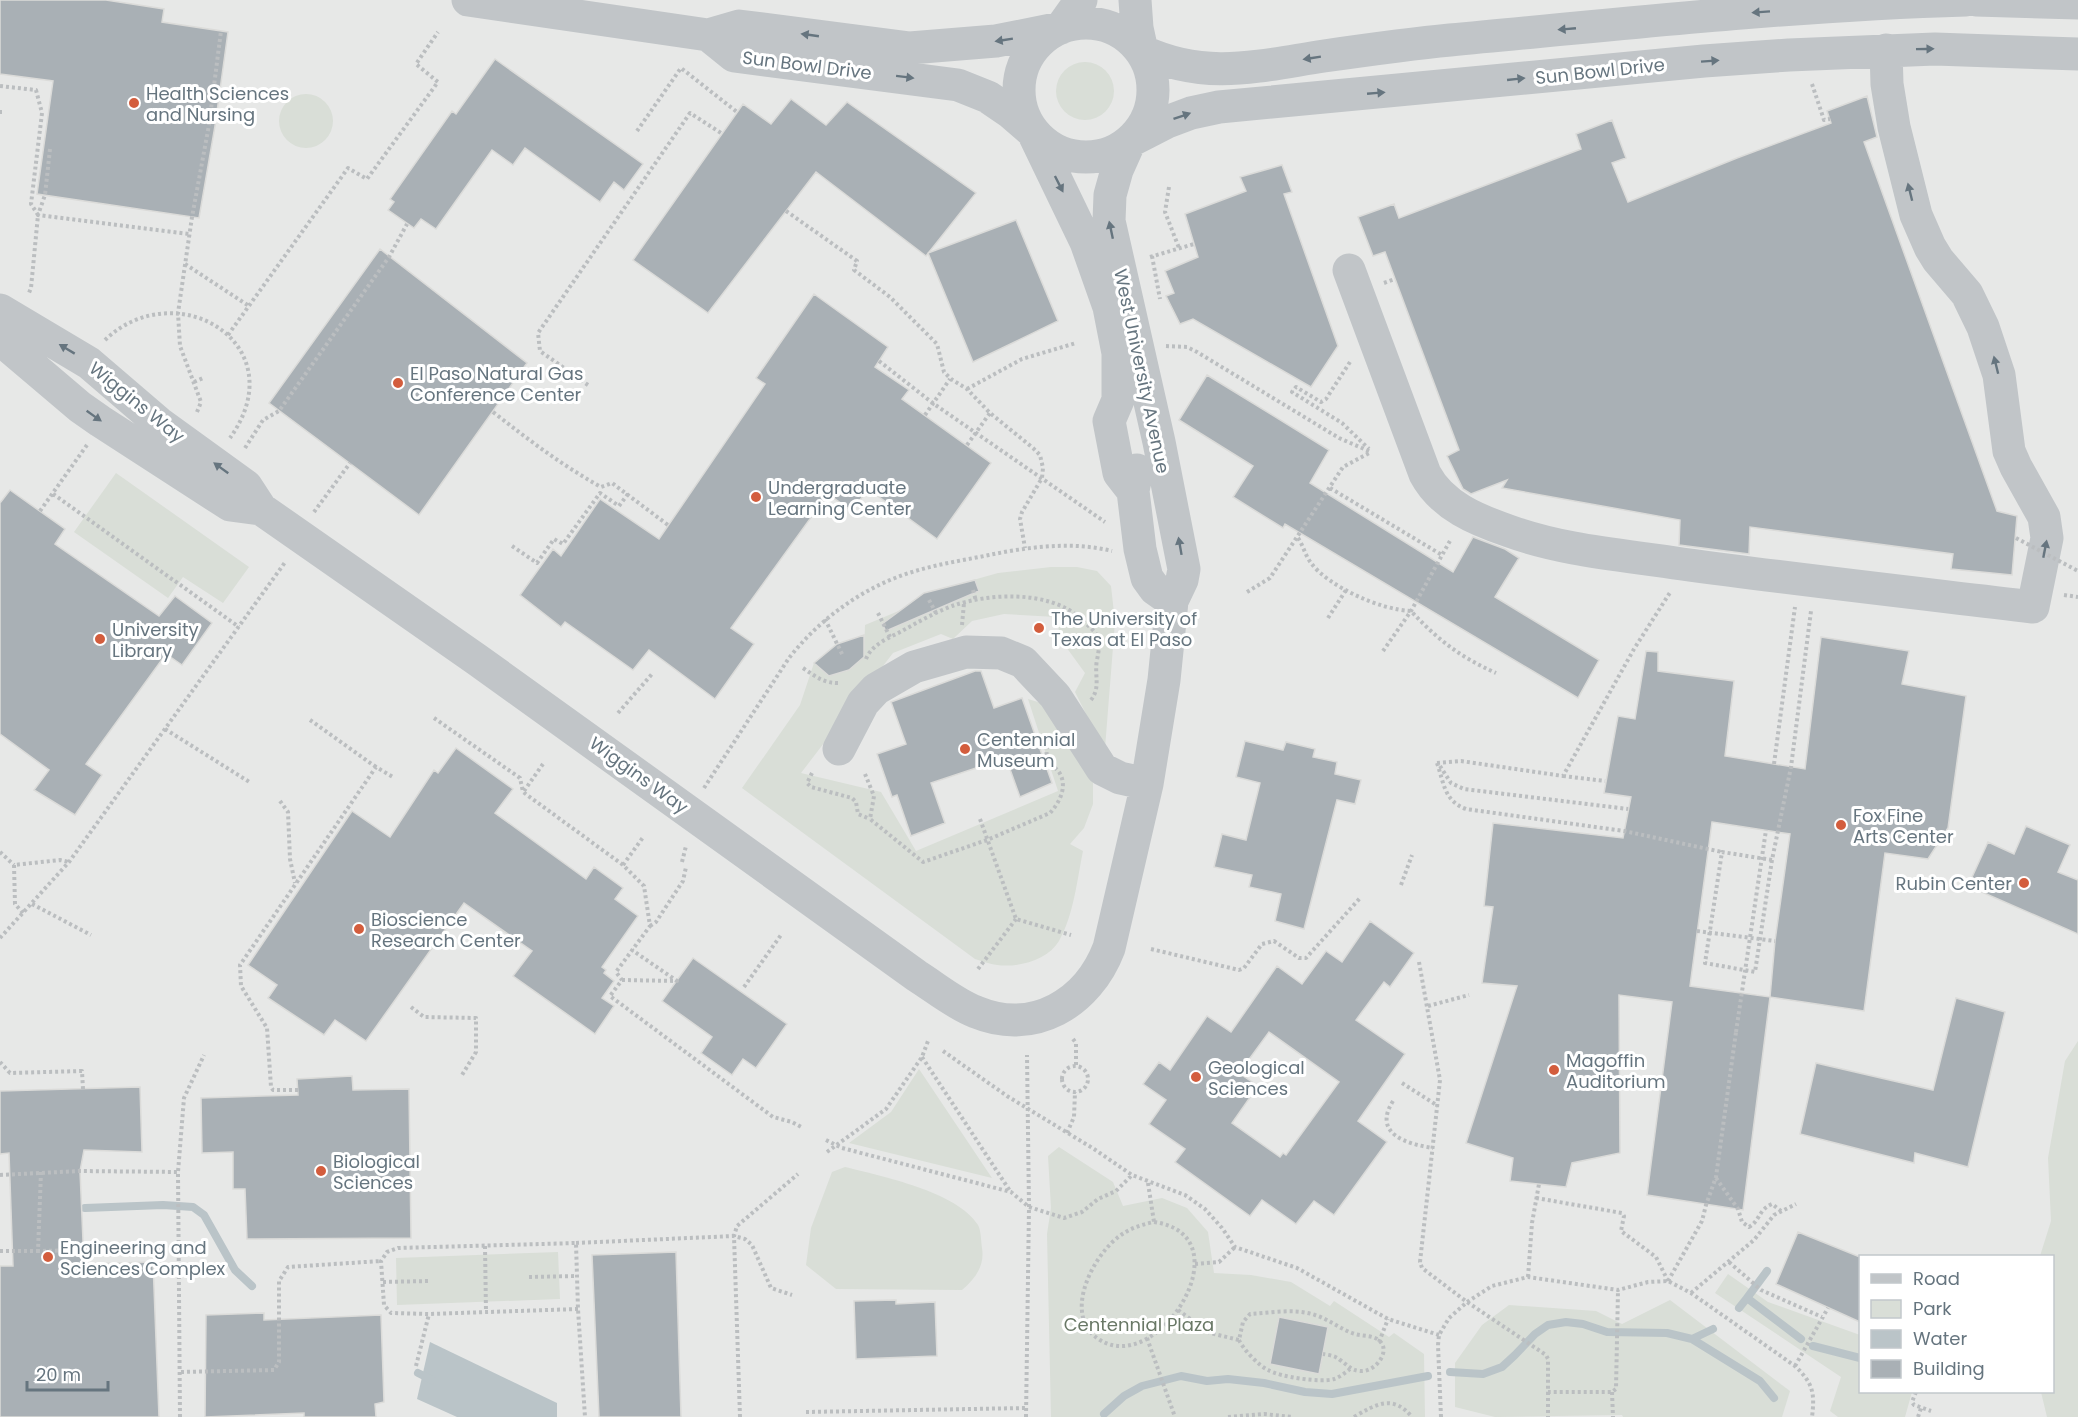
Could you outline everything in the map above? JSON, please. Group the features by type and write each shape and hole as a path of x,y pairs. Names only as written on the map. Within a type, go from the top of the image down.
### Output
{"street":[{"path":"468,0 708,34 739,26 910,48 996,41 1082,24 1096,24 1124,35 1142,51 1160,59 1179,64 1227,70 1390,46 1449,40 1733,14 1899,2 1966,0"},
{"path":"1081,0 1061,28 1041,40 1031,51 1020,79 1018,94 1021,109 1033,132 1046,143 1074,157 1089,158 1118,150 1141,129 1148,116 1153,86 1137,28 1135,0"},
{"path":"1976,0 2078,3"},
{"name":"Sun Bowl Drive","path":"708,34 734,56 958,85 988,97 1033,132"},
{"path":"1349,270 1425,474 1439,495 1465,513 1510,532 1560,546 2033,607 2047,538 2044,517 2009,451 1999,375 1983,327 1967,294 1930,247 1916,215 1894,127 1887,84 1886,50"},
{"name":"Sun Bowl Drive","path":"1130,141 1167,122 1191,113 1219,107 1704,61 1886,50 2078,54"},
{"name":"West University Avenue","path":"1033,132 1086,242 1109,307 1118,353 1118,400 1109,421 1119,473 1133,492 1129,538 1140,549 1147,578 1155,589 1172,602"},
{"name":"West University Avenue","path":"1024,1020 1044,1016 1061,1008 1080,994 1102,965 1109,948 1147,784 1164,680 1172,602 1184,570 1109,221 1117,170 1130,141"},
{"name":"Wiggins Way","path":"0,310 89,363 159,423 246,486 261,509 486,665 917,976 978,1013 994,1018 1024,1020"},
{"name":"Wiggins Way","path":"0,339 80,407 100,421 230,505 261,509"},
{"path":"1129,538 1173,515"},
{"path":"839,749 863,703 876,689 914,667 966,652 1001,653 1023,662 1055,696 1102,769 1120,778 1147,784"}],"path":[{"path":"197,412 201,402 180,346 178,313 189,234 209,125 221,31"},
{"path":"228,335 348,168 367,179 438,82 416,64 438,32"},
{"path":"637,131 681,68 737,112"},
{"path":"0,87 36,90 42,113 31,204 38,215"},
{"path":"1814,90 1824,120 1830,119"},
{"path":"588,386 540,351 538,333 690,113 721,133"},
{"path":"29,293 38,215 45,195 50,149"},
{"path":"1169,187 1165,212 1179,248"},
{"path":"786,211 857,261 855,270 890,297 937,344 944,372 967,389 990,413 1040,455 1043,468 1042,478 1020,519 1025,548"},
{"path":"38,215 189,234"},
{"path":"245,448 263,420 279,411 389,257 407,224"},
{"path":"1161,303 1152,256 1194,244"},
{"path":"185,264 249,306"},
{"path":"101,344 112,333 131,322 155,315 178,313 197,317 228,335 240,347 248,364 251,382 245,414 226,442"},
{"path":"967,389 1022,359 1076,343"},
{"path":"1159,346 1176,345 1197,352 1340,438 1371,452"},
{"path":"1352,357 1326,399 1321,402 1296,387 1292,392 1342,423 1371,452"},
{"path":"879,361 934,404 1105,522"},
{"path":"194,382 203,378"},
{"path":"925,416 951,379"},
{"path":"493,411 545,454 601,487 612,483 668,525"},
{"path":"967,445 990,413"},
{"path":"40,511 91,440"},
{"path":"1247,592 1270,578 1343,467 1371,452"},
{"path":"311,515 350,463"},
{"path":"1330,488 1443,555"},
{"path":"512,546 537,563 554,539 563,544 600,493 619,506 628,494"},
{"path":"53,494 239,627"},
{"path":"1383,651 1411,611 1465,513"},
{"path":"704,788 805,637 825,619 870,590 902,575 937,565 1025,548 1094,546 1129,538"},
{"path":"1298,538 1310,562 1321,573 1346,590 1381,606 1411,611 1433,635 1456,652 1496,673"},
{"path":"2016,538 2078,571"},
{"path":"0,938 69,862 290,555"},
{"path":"1722,852 1705,963 1755,972 1772,860 1791,767 1815,580"},
{"path":"1563,776 1634,650 1672,589 1677,588"},
{"path":"973,590 976,601"},
{"path":"1328,618 1346,590"},
{"path":"929,600 936,613"},
{"path":"962,620 964,603"},
{"path":"878,613 890,637"},
{"path":"825,619 843,656"},
{"path":"1774,764 1793,622"},
{"path":"803,668 818,679"},
{"path":"618,713 652,674"},
{"path":"434,718 520,778 524,792 623,865 644,886 650,926"},
{"path":"310,720 393,777"},
{"path":"165,729 251,783"},
{"path":"812,773 807,783 811,787 852,798 856,802 858,814 870,819 923,862 987,840 1050,813 1058,804 1063,781 1049,762 1046,752 1048,738"},
{"path":"1437,763 1461,761 1605,781"},
{"path":"1437,763 1447,795 1455,805 1466,809 1624,831 1772,860"},
{"path":"1437,763 1451,783 1464,789 1628,809"},
{"path":"524,792 543,764"},
{"path":"298,1090 273,1090 271,1087 267,1028 241,986 240,965 376,767"},
{"path":"866,774 874,796 870,819"},
{"path":"280,801 288,812 290,859 295,883"},
{"path":"980,819 1016,920"},
{"path":"1668,1281 1702,1221 1716,1177 1766,830"},
{"path":"623,865 644,836"},
{"path":"682,862 688,837"},
{"path":"0,852 14,865 15,904 23,913"},
{"path":"1401,885 1412,855"},
{"path":"14,865 60,860 69,862"},
{"path":"632,950 677,981 622,980 615,972 650,926 656,922 683,881 686,867"},
{"path":"1151,949 1239,970 1244,969 1262,944 1274,941 1299,958 1306,958 1361,897"},
{"path":"32,904 91,935"},
{"path":"1016,920 1071,935"},
{"path":"978,969 1016,920"},
{"path":"1697,931 1775,941"},
{"path":"744,987 781,935"},
{"path":"1419,962 1440,1072 1420,1262 1425,1272 1522,1338 1548,1359 1548,1417"},
{"path":"622,980 610,996 773,1117 792,1122 803,1128"},
{"path":"1428,1006 1470,995"},
{"path":"411,1007 424,1017 477,1018 476,1052 462,1075"},
{"path":"1073,1039 1076,1043 1076,1067"},
{"path":"827,1152 886,1109 922,1057 928,1041"},
{"path":"943,1051 1028,1109 1132,1175 1148,1183 1185,1195 1205,1209 1235,1247 1297,1268 1388,1319 1439,1335"},
{"path":"180,1417 178,1172 184,1098 204,1055"},
{"path":"1026,1417 1029,1207 1027,1055"},
{"path":"922,1057 1011,1192 1029,1207 1064,1218 1082,1212 1098,1199 1116,1191 1132,1175"},
{"path":"0,1062 10,1073 82,1071 83,1089"},
{"path":"1076,1067 1084,1070 1087,1078 1083,1089 1075,1092 1067,1089 1062,1078 1065,1071 1076,1067"},
{"path":"1402,1083 1438,1106"},
{"path":"1068,1133 1074,1117 1075,1092"},
{"path":"1394,1101 1388,1110 1386,1119 1390,1130 1399,1139 1412,1145 1433,1148"},
{"path":"826,1140 836,1145 1011,1192"},
{"path":"0,1175 80,1171 178,1172"},
{"path":"38,1251 41,1172"},
{"path":"740,1417 734,1236 737,1226 798,1174"},
{"path":"1716,1177 1738,1209 1742,1222 1749,1227 1753,1226 1764,1208 1772,1204 1781,1211"},
{"path":"1148,1183 1154,1222"},
{"path":"1528,1277 1532,1223 1539,1184"},
{"path":"1536,1198 1622,1213 1624,1216 1622,1231 1656,1257 1668,1281"},
{"path":"1691,1293 1754,1240 1774,1215 1796,1204"},
{"path":"1154,1222 1170,1226 1182,1234 1192,1247 1195,1264 1190,1287 1178,1310 1164,1326 1147,1338 1127,1346 1107,1344 1093,1335 1085,1322 1082,1314 1083,1293 1095,1261 1110,1244 1132,1228 1154,1222"},
{"path":"578,1309 429,1314 392,1312 384,1305 381,1261 387,1252 398,1248 576,1244 734,1236 745,1239 752,1245 771,1288 792,1295"},
{"path":"576,1244 585,1417"},
{"path":"484,1246 486,1312"},
{"path":"1195,1264 1219,1262 1235,1247"},
{"path":"0,1251 178,1248"},
{"path":"181,1372 274,1370 279,1362 279,1281 288,1267 381,1261"},
{"path":"1729,1262 1761,1290 1822,1317"},
{"path":"529,1278 577,1276"},
{"path":"1441,1417 1438,1345 1439,1335 1449,1318 1467,1302 1491,1286 1528,1277 1618,1290 1648,1282 1668,1281 1691,1293 1795,1366 1807,1377 1813,1392 1812,1417"},
{"path":"383,1282 430,1281"},
{"path":"1612,1417 1612,1392 1617,1386 1618,1290"},
{"path":"1795,1366 1828,1308"},
{"path":"1178,1310 1210,1333 1239,1340"},
{"path":"1323,1354 1338,1358 1350,1369 1362,1372 1377,1366 1383,1353 1375,1338 1354,1334 1316,1315 1300,1311 1250,1314 1243,1322 1239,1340 1243,1349 1270,1371 1315,1381 1326,1381 1335,1379 1350,1369"},
{"path":"416,1366 429,1314"},
{"path":"1379,1342 1388,1319"},
{"path":"1147,1338 1174,1416"},
{"path":"1548,1392 1612,1392"},
{"path":"1916,1393 1912,1402 1914,1405 1931,1411"},
{"path":"1354,1417 1375,1405 1386,1403 1398,1405 1412,1417"},
{"path":"806,1412 1026,1408"},
{"path":"1918,1417 1921,1408"},
{"path":"1228,1417 1256,1414 1292,1417"}],"shaded area":[{"name":"The University of Texas at El Paso","path":"0,0 2078,0 2078,1417 0,1417"}],"green space":[{"path":"1085,62 1101,67 1109,75 1114,91 1109,107 1101,115 1085,120 1069,115 1061,107 1056,91 1061,75 1069,67"},
{"path":"306,94 316,96 325,102 331,111 333,121 331,131 325,140 316,146 306,148 296,146 287,140 281,131 279,121 281,111 287,102 296,96"},
{"path":"116,473 249,567 223,603 183,577 168,598 74,532"},
{"path":"1051,567 1077,567 1097,571 1111,586 1115,622 1105,748 1075,692 1085,673 1061,640 1056,617 1004,614 972,621 953,639 941,634 893,653 801,773 881,792 916,851 1058,791 1028,699 1051,706 1093,779 1093,804 1084,828 1070,844 1083,851 1074,897 1064,931 1054,948 1040,958 1023,964 997,965 975,959 742,788 800,705 814,663 829,676 849,670 864,657 865,625 913,605 924,593 932,591 939,593 959,584 998,573"},
{"path":"2078,1041 2078,1417 2047,1417 2041,1393 2054,1393 2054,1255 2040,1255 2051,1221 2048,1158 2065,1061"},
{"path":"919,1069 992,1178 849,1143 891,1112"},
{"name":"Centennial Plaza","path":"1059,1147 1113,1182 1123,1206 1162,1198 1187,1208 1208,1232 1214,1273 1251,1275 1291,1282 1330,1306 1334,1301 1389,1337 1394,1333 1424,1354 1425,1417 1051,1417 1047,1234 1051,1208 1048,1156"},
{"path":"845,1167 918,1187 954,1203 968,1213 979,1227 983,1255 978,1272 971,1281 962,1290 836,1289 806,1265 811,1228 832,1172"},
{"path":"558,1252 560,1299 397,1305 396,1258"},
{"path":"1728,1274 1768,1302 1859,1335 1859,1393 1912,1393 1905,1417 1838,1417 1830,1411 1841,1377 1715,1293"},
{"path":"1670,1300 1790,1391 1782,1417 1623,1417 1622,1415 1495,1417 1455,1407 1455,1363 1482,1325 1509,1305 1596,1311 1622,1324"}],"water":[{"path":"430,1342 557,1403 557,1417 457,1417 417,1399"}],"building":[{"name":"Health Sciences and Nursing","path":"0,0 106,0 164,9 162,22 228,32 199,218 37,194 53,81 0,74"},
{"path":"495,59 643,164 624,190 614,182 600,202 525,148 513,165 492,150 436,229 421,219 414,228 388,210 394,202 390,199 452,111 456,114"},
{"path":"1867,96 1877,137 1864,142 1997,511 2017,516 2012,575 1951,569 1953,554 1750,527 1749,554 1679,545 1680,520 1502,488 1507,480 1471,494 1463,489 1447,456 1459,450 1385,252 1373,256 1358,217 1394,204 1399,218 1581,149 1576,134 1612,120 1626,158 1612,163 1628,202 1831,123 1827,111"},
{"path":"791,99 826,125 847,102 976,193 926,256 816,172 708,313 633,260 743,104 771,124"},
{"path":"1282,165 1292,192 1284,194 1338,346 1311,387 1193,319 1180,324 1166,296 1174,293 1165,271 1198,257 1185,214 1246,191 1240,177"},
{"path":"1016,220 1058,321 973,362 928,253"},
{"name":"El Paso Natural Gas Conference Center","path":"380,249 527,363 419,515 269,403"},
{"name":"Undergraduate Learning Center","path":"814,294 888,347 875,367 909,390 902,399 991,463 937,539 868,489 852,511 828,494 731,628 754,644 715,699 649,650 633,670 565,622 561,627 520,595 553,549 561,556 600,499 659,539 765,384 756,378"},
{"path":"1207,375 1329,450 1310,483 1453,572 1473,537 1505,549 1519,558 1495,597 1599,660 1578,698 1285,524 1283,528 1233,497 1253,466 1179,420"},
{"name":"University Library","path":"10,490 65,529 55,544 159,616 175,596 212,623 182,665 166,654 86,764 102,775 75,815 34,790 49,770 0,734 0,503"},
{"path":"975,580 979,591 886,631 882,624 924,593"},
{"path":"864,635 864,657 849,670 829,676 814,663 837,644"},
{"name":"Fox Fine Arts Center","path":"1821,637 1909,651 1902,684 1966,696 1948,828 1928,859 1885,853 1864,1011 1770,997 1743,1210 1647,1195 1672,1002 1619,995 1620,1153 1572,1163 1566,1187 1510,1181 1513,1158 1466,1143 1517,986 1482,983 1493,907 1484,906 1493,823 1623,838 1631,797 1604,793 1618,716 1635,719 1646,651 1658,652 1658,671 1734,681 1725,756 1805,769","holes":["1712,822 1790,834 1775,941 1770,997 1690,986"]},
{"name":"Centennial Museum","path":"975,671 981,671 994,708 1022,698 1052,783 1020,797 1006,758 931,783 945,823 911,836 897,795 892,797 877,754 906,744 891,702"},
{"path":"1245,741 1283,750 1286,742 1315,749 1313,757 1337,762 1335,774 1361,780 1355,804 1337,800 1304,929 1275,921 1281,894 1249,887 1252,875 1214,867 1222,834 1246,840 1260,783 1236,777"},
{"path":"456,748 513,789 495,813 586,879 594,867 623,888 615,899 638,916 602,967 606,970 604,973 614,981 602,998 614,1006 595,1034 513,976 532,951 464,903 366,1041 335,1020 324,1035 268,998 277,985 248,965 352,811 390,837 434,770 438,773"},
{"name":"Rubin Center","path":"2026,826 2070,845 2058,872 2078,880 2078,934 1968,886 1988,842 2014,854"},
{"name":"Geological Sciences","path":"1370,921 1414,953 1390,987 1384,982 1356,1020 1405,1054 1358,1121 1387,1142 1334,1215 1314,1201 1296,1224 1262,1200 1250,1216 1175,1162 1185,1149 1149,1124 1166,1100 1143,1084 1159,1062 1170,1070 1207,1016 1231,1032 1277,966 1302,984 1326,951 1342,962","holes":["1269,1032 1339,1082 1286,1155 1283,1153 1280,1157 1232,1123 1258,1086 1239,1073"]},
{"path":"693,958 787,1024 756,1068 743,1059 732,1075 701,1053 712,1037 662,1001"},
{"path":"1956,998 2005,1012 1968,1167 1915,1153 1914,1163 1800,1134 1816,1063 1933,1090"},
{"name":"Biological Sciences","path":"352,1076 353,1090 409,1089 411,1238 247,1239 245,1189 233,1189 233,1152 202,1153 201,1098 298,1095 297,1079"},
{"name":"Engineering and Sciences Complex","path":"140,1087 142,1152 84,1150 80,1171 84,1264 153,1262 159,1417 0,1417 0,1266 13,1266 9,1153 0,1154 0,1091"},
{"path":"1798,1232 1859,1257 1859,1322 1776,1284"},
{"path":"676,1252 681,1417 599,1417 592,1255"},
{"path":"896,1300 896,1304 935,1302 937,1356 856,1359 854,1301"},
{"path":"264,1313 264,1320 381,1315 384,1402 375,1404 376,1417 304,1417 304,1413 205,1417 206,1315"},
{"path":"1279,1317 1328,1327 1319,1374 1270,1364"}],"waterway":[{"path":"85,1208 163,1205 193,1207 204,1215 235,1270 252,1286"},
{"path":"1747,1298 1767,1271"},
{"path":"1739,1308 1747,1298 1801,1339"},
{"path":"1450,1372 1483,1374 1502,1367 1535,1334 1548,1325 1566,1322 1583,1324 1607,1332 1667,1333 1692,1339 1760,1381 1774,1398"},
{"path":"1692,1339 1713,1329"},
{"path":"1813,1346 1859,1358"},
{"path":"418,1373 432,1380"},
{"path":"1104,1414 1124,1396 1142,1386 1181,1376 1207,1381 1228,1379 1264,1383 1305,1392 1332,1394 1428,1376"}],"place":[{"name":"Health Sciences and Nursing","path":"134,103"},
{"name":"El Paso Natural Gas Conference Center","path":"398,383"},
{"name":"Undergraduate Learning Center","path":"756,497"},
{"name":"The University of Texas at El Paso","path":"1039,628"},
{"name":"University Library","path":"100,639"},
{"name":"Centennial Museum","path":"965,749"},
{"name":"Fox Fine Arts Center","path":"1841,825"},
{"name":"Rubin Center","path":"2024,883"},
{"name":"Bioscience Research Center","path":"359,929"},
{"name":"Magoffin Auditorium","path":"1554,1070"},
{"name":"Geological Sciences","path":"1196,1077"},
{"name":"Biological Sciences","path":"321,1171"},
{"name":"Engineering and Sciences Complex","path":"48,1257"}]}
